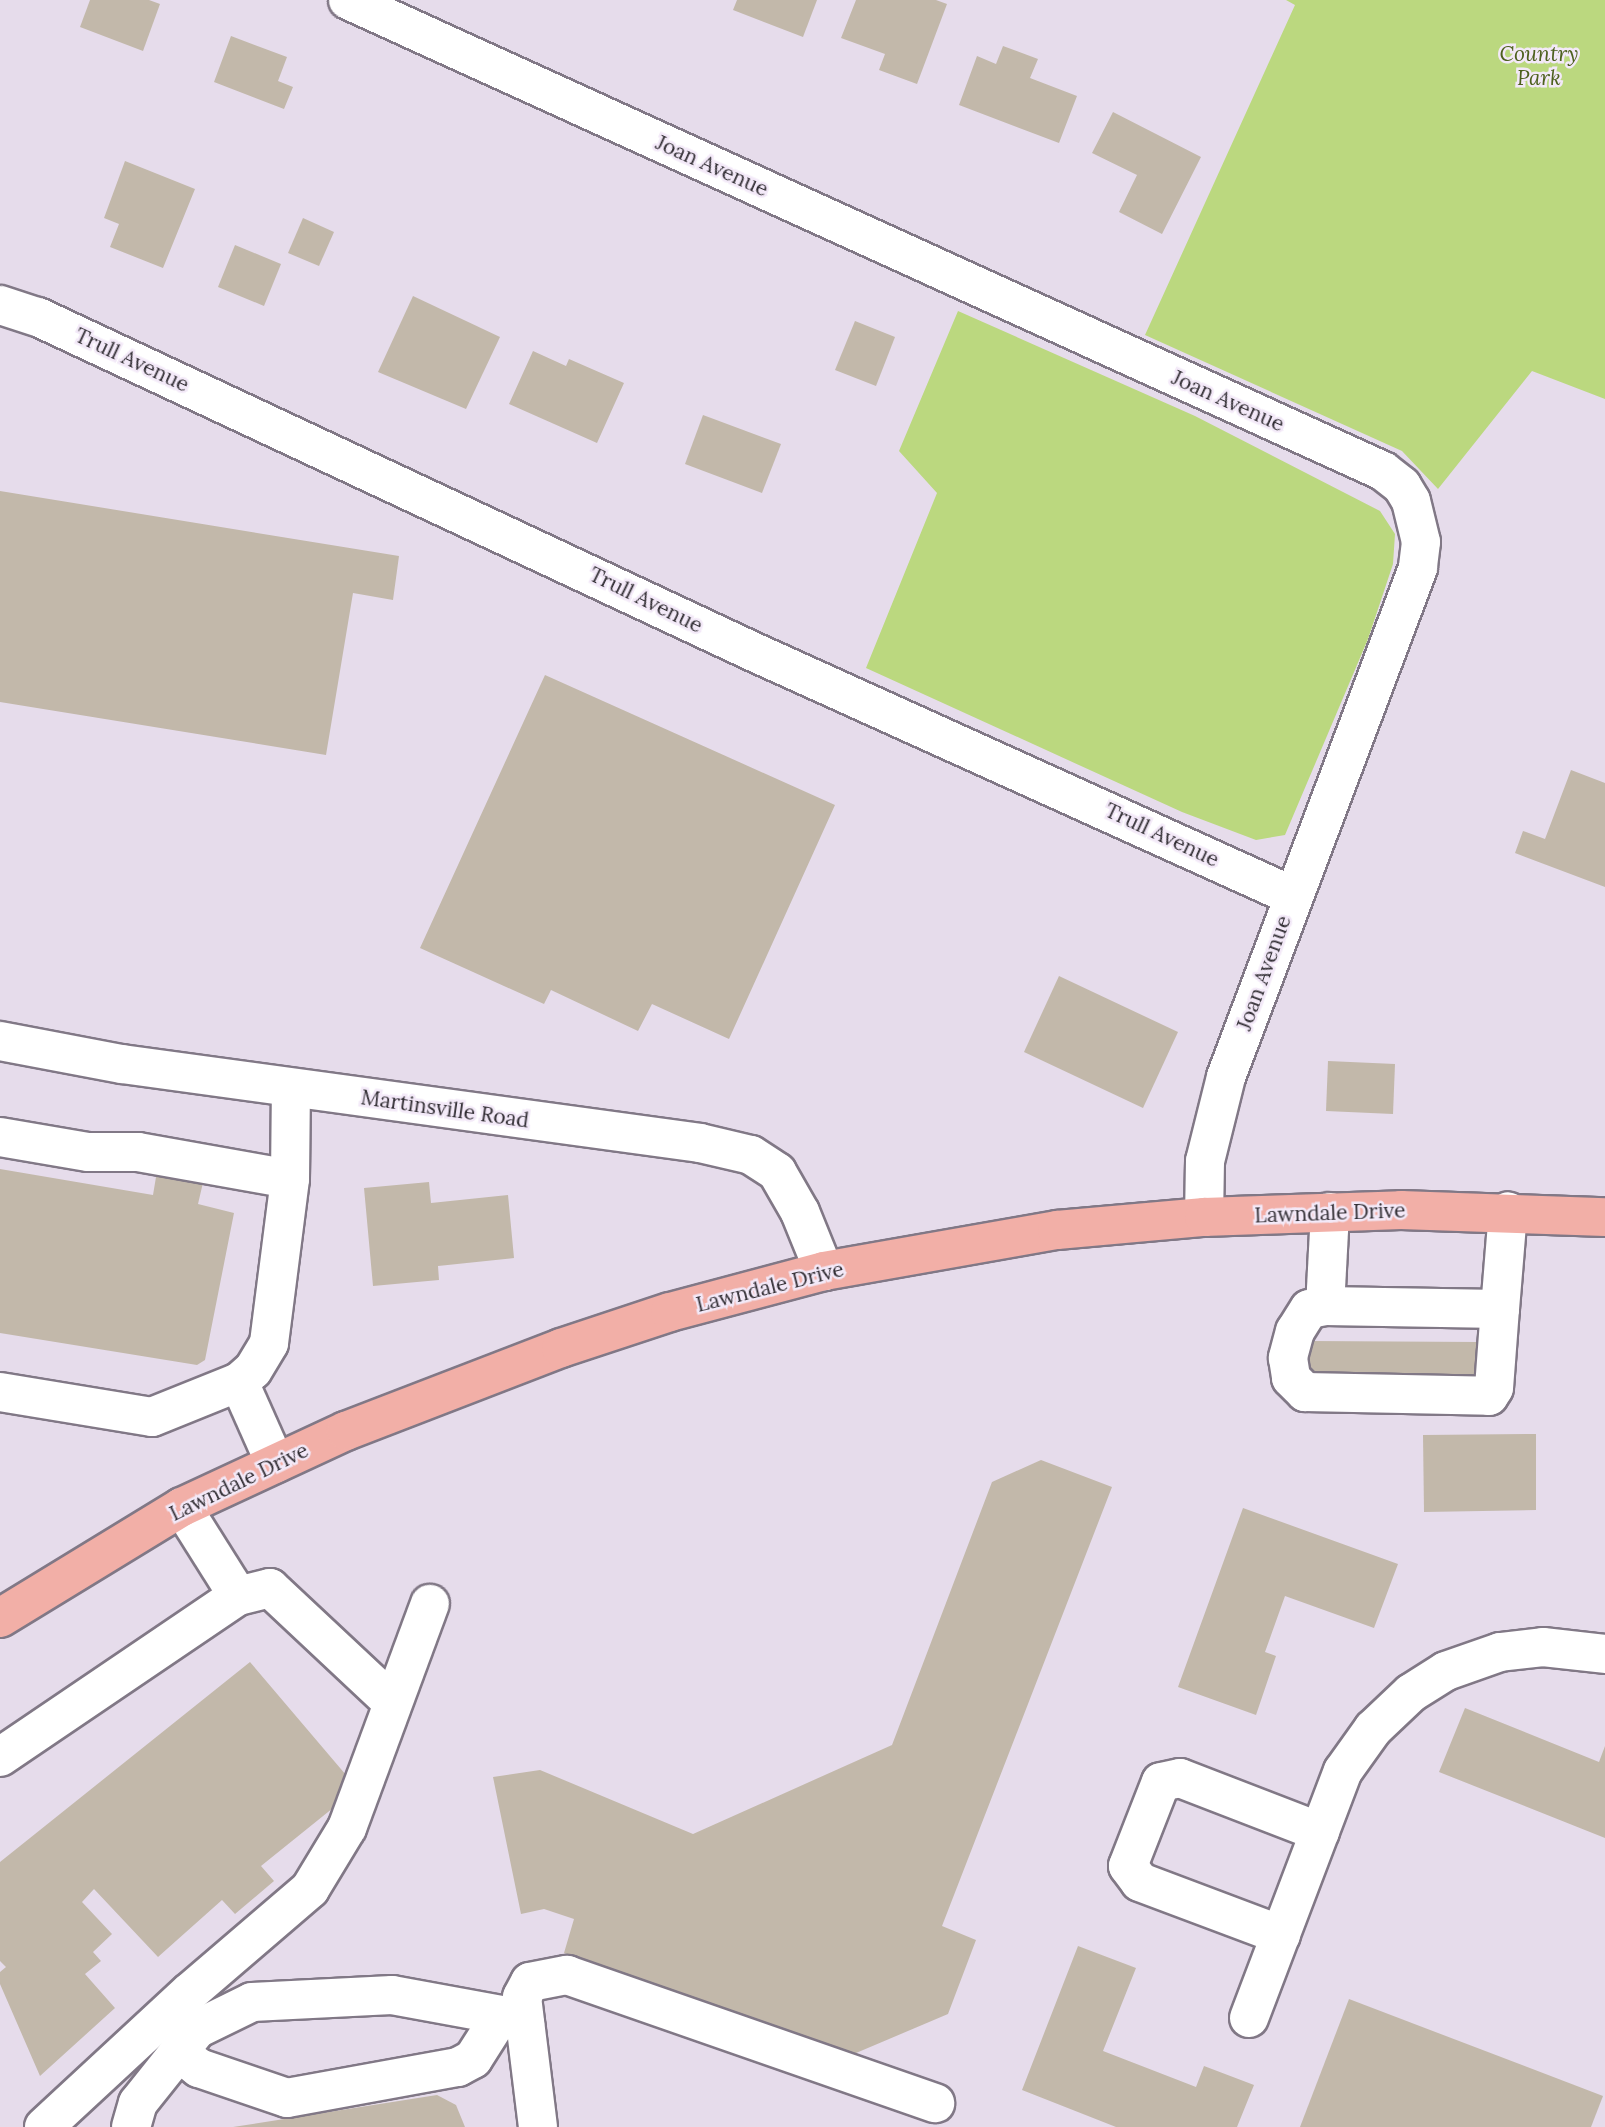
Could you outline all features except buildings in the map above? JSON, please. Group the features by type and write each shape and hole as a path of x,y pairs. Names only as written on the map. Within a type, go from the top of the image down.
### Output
{"main road":[{"name":"Lawndale Drive","path":"0,1618 182,1507 275,1462 561,1348 670,1312 824,1271 1057,1230 1204,1217 1330,1212 1508,1211 1605,1217"}],"street":[{"name":"Joan Avenue","path":"348,0 1383,471 1402,486 1411,501 1421,542 1418,568 1212,1118 1204,1217"},
{"name":"Trull Avenue","path":"0,305 38,317 757,653 1293,896"},
{"name":"Martinsville Road","path":"0,1041 290,1089 700,1143 751,1155 777,1172 800,1212 824,1271"},
{"path":"0,1392 152,1417 239,1382 261,1361 269,1343 290,1179 290,1089"},
{"path":"0,1138 88,1152 138,1152 290,1179"},
{"path":"1500,1309 1309,1308 1295,1331 1288,1358 1291,1378 1306,1392 1489,1396 1494,1388 1508,1211"},
{"path":"1325,1306 1330,1212"},
{"path":"239,1382 275,1462"},
{"path":"182,1507 239,1596"},
{"path":"0,1757 239,1596 270,1588 393,1703"},
{"path":"44,2127 190,1992 310,1889 347,1828 430,1604"},
{"path":"1249,2018 1343,1772 1373,1729 1411,1693 1446,1671 1500,1652 1543,1647 1605,1654"},
{"path":"1281,1934 1140,1882 1128,1866 1161,1782 1180,1778 1320,1832"},
{"path":"178,2052 199,2068 287,2098 458,2067 473,2059 513,2019 530,1982 567,1975 935,2104"},
{"path":"131,2127 138,2103 197,2029 252,2002 392,1995 513,2019"},
{"path":"513,2019 538,2127"}],"green space":[{"name":"Country Park","path":"1286,0 1605,0 1605,399 1532,371 1438,489 1402,451 1145,335 1295,5"},
{"path":"958,311 1195,416 1380,511 1395,534 1393,564 1368,639 1285,835 1256,840 1182,812 866,668 937,493 899,451"}]}
